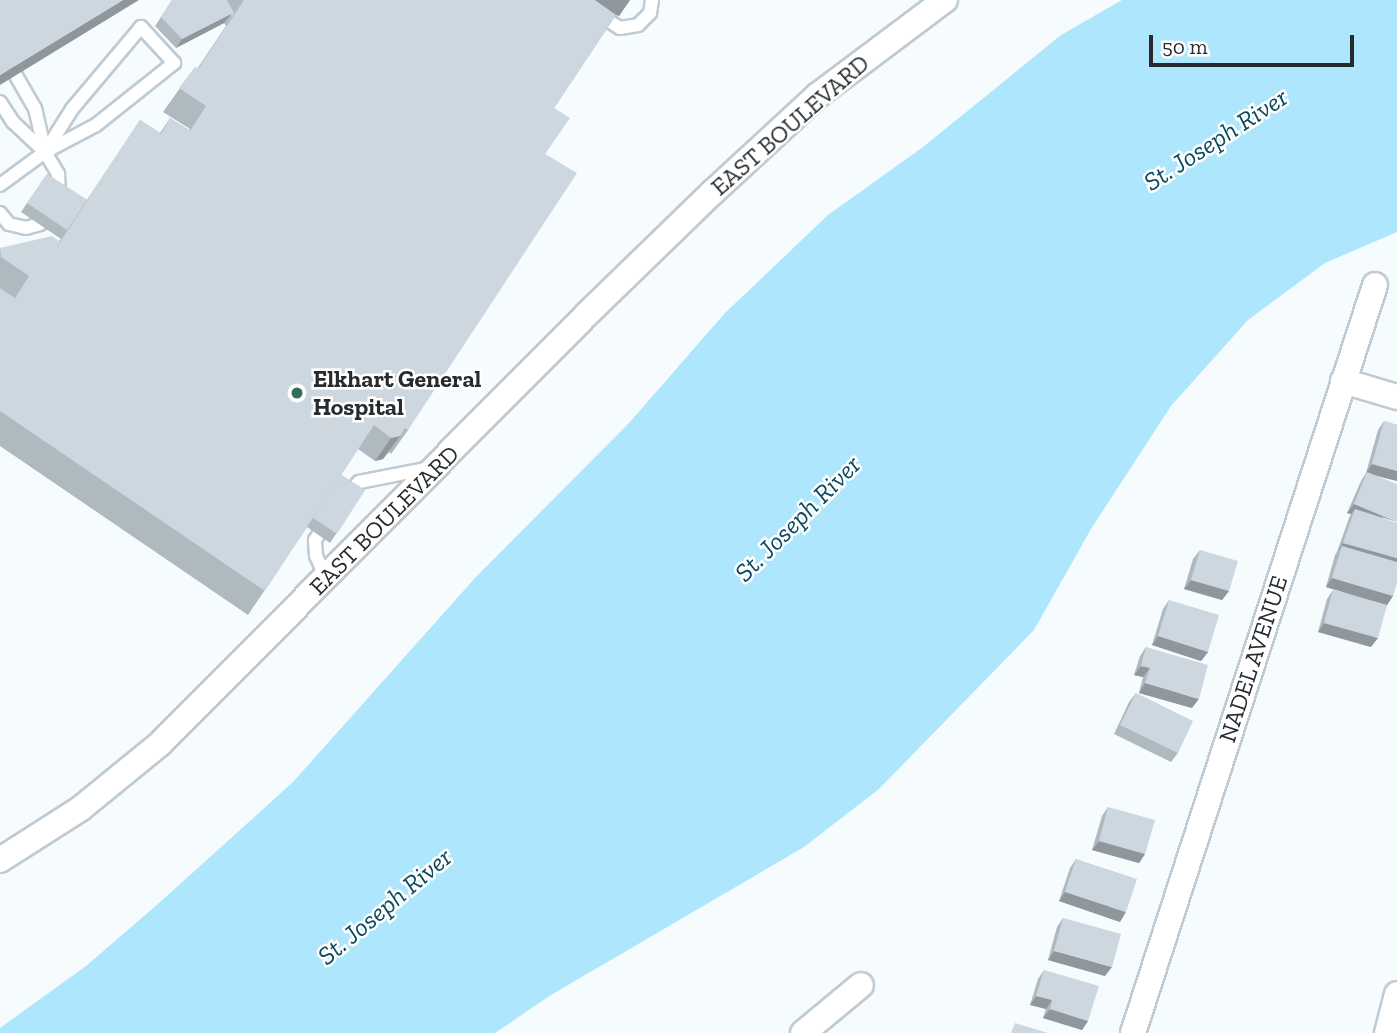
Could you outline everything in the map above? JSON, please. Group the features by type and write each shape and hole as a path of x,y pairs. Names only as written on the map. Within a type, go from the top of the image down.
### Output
{"street":[{"name":"EAST BOULEVARD","path":"0,860 80,809 124,775 204,702 622,280 770,139 857,64 945,0"},
{"name":"NADEL AVENUE","path":"1133,1033 1374,285"},
{"path":"1343,381 1397,397"},
{"path":"803,1033 862,985"},
{"path":"1387,1033 1397,994"}],"lane":[{"path":"604,18 620,28 638,25 650,13 652,0"},
{"path":"0,185 45,152 96,125 174,63 141,27 72,109 45,152"},
{"path":"15,74 35,108 45,152"},
{"path":"0,102 13,122 45,152 58,174 59,195"},
{"path":"0,213 9,224 26,228 40,224"},
{"path":"326,579 316,556 315,540 352,486 380,477 438,467"}],"water":[{"name":"St. Joseph River","path":"1122,0 1397,0 1397,232 1325,263 1248,320 1171,406 1091,529 1034,630 879,789 804,847 551,995 495,1033 0,1033 0,1028 86,966 293,782 475,578 629,423 725,313 828,215 923,147 1061,35"}],"building":[{"path":"0,0 123,0 0,75"},
{"path":"172,0 227,0 234,13 232,17 231,14 182,39 161,17"},
{"path":"244,0 595,0 616,15 554,108 570,118 545,154 577,173 408,430 405,428 400,436 391,438 374,425 265,591 0,411 0,288 15,298 29,276 1,257 0,248 52,236 60,242 140,120 161,134 170,118 190,131 206,106 179,88 195,67 198,69"},
{"path":"47,174 87,200 67,230 27,203"},
{"path":"1384,421 1397,425 1397,471 1372,464"},
{"path":"1367,472 1397,484 1397,522 1354,504"},
{"path":"341,475 365,490 337,534 313,518"},
{"path":"1355,509 1397,523 1397,558 1343,543"},
{"path":"1342,546 1397,562 1397,583 1393,596 1332,578"},
{"path":"1200,550 1238,561 1229,591 1191,580"},
{"path":"1333,590 1387,605 1378,638 1324,623"},
{"path":"1169,600 1219,615 1208,652 1158,636"},
{"path":"1146,647 1208,665 1199,699 1145,683 1150,668 1141,666"},
{"path":"1136,693 1193,721 1178,753 1120,725"},
{"path":"1108,807 1155,820 1145,854 1099,841"},
{"path":"1076,859 1137,879 1126,912 1065,892"},
{"path":"1063,918 1121,934 1112,967 1054,951"},
{"path":"1044,970 1099,986 1088,1021 1050,1009 1052,1000 1036,996"},
{"path":"1015,1023 1048,1033 1011,1033"}],"place":[{"name":"Elkhart General Hospital","path":"297,393"}]}
